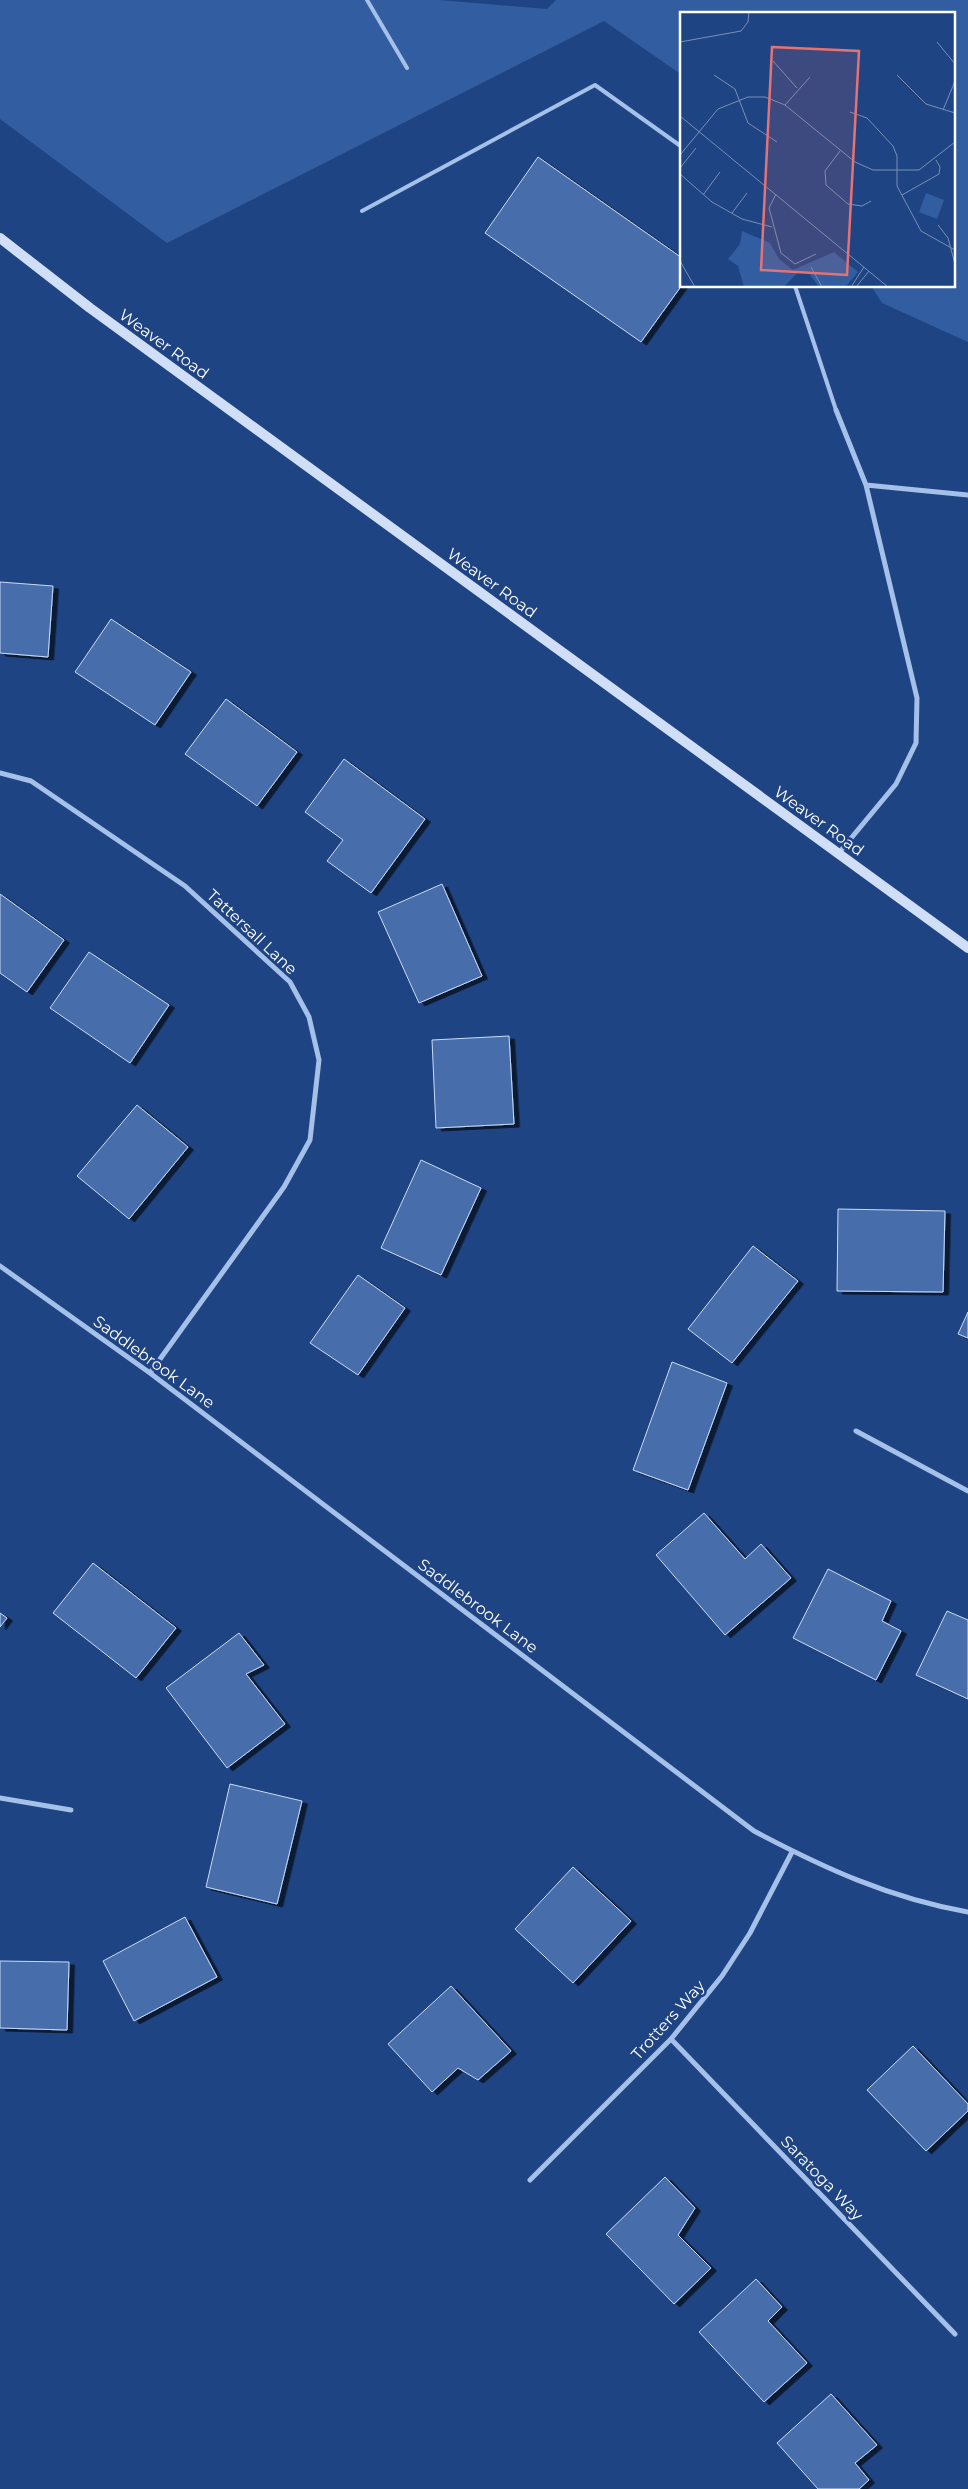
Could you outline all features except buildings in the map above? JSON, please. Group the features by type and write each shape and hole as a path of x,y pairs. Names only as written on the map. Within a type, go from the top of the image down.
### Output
{"main road":[{"name":"Weaver Road","path":"0,238 90,308 968,948"}],"street":[{"path":"836,410 866,485 917,698 916,743 896,784 838,854"},
{"path":"866,485 968,496"},
{"name":"Tattersall Lane","path":"0,773 31,781 185,886 290,982 309,1017 319,1060 310,1140 284,1187 150,1373"},
{"name":"Saddlebrook Lane","path":"0,1266 150,1373 754,1831 792,1852 855,1880 902,1896 968,1912"},
{"path":"856,1431 968,1491"},
{"path":"0,1798 71,1810"},
{"name":"Trotters Way","path":"530,2180 671,2039 722,1976 750,1933 792,1852"},
{"name":"Saratoga Way","path":"671,2039 955,2334"}],"lane":[{"path":"367,0 407,68"},
{"path":"362,211 595,85 680,146"},
{"path":"796,288 836,410"}],"shaded area":[{"path":"0,0 439,0 547,9 556,0 968,0 968,342 882,303 872,288 956,288 956,12 680,12 680,74 604,21 167,243 0,119"}]}
